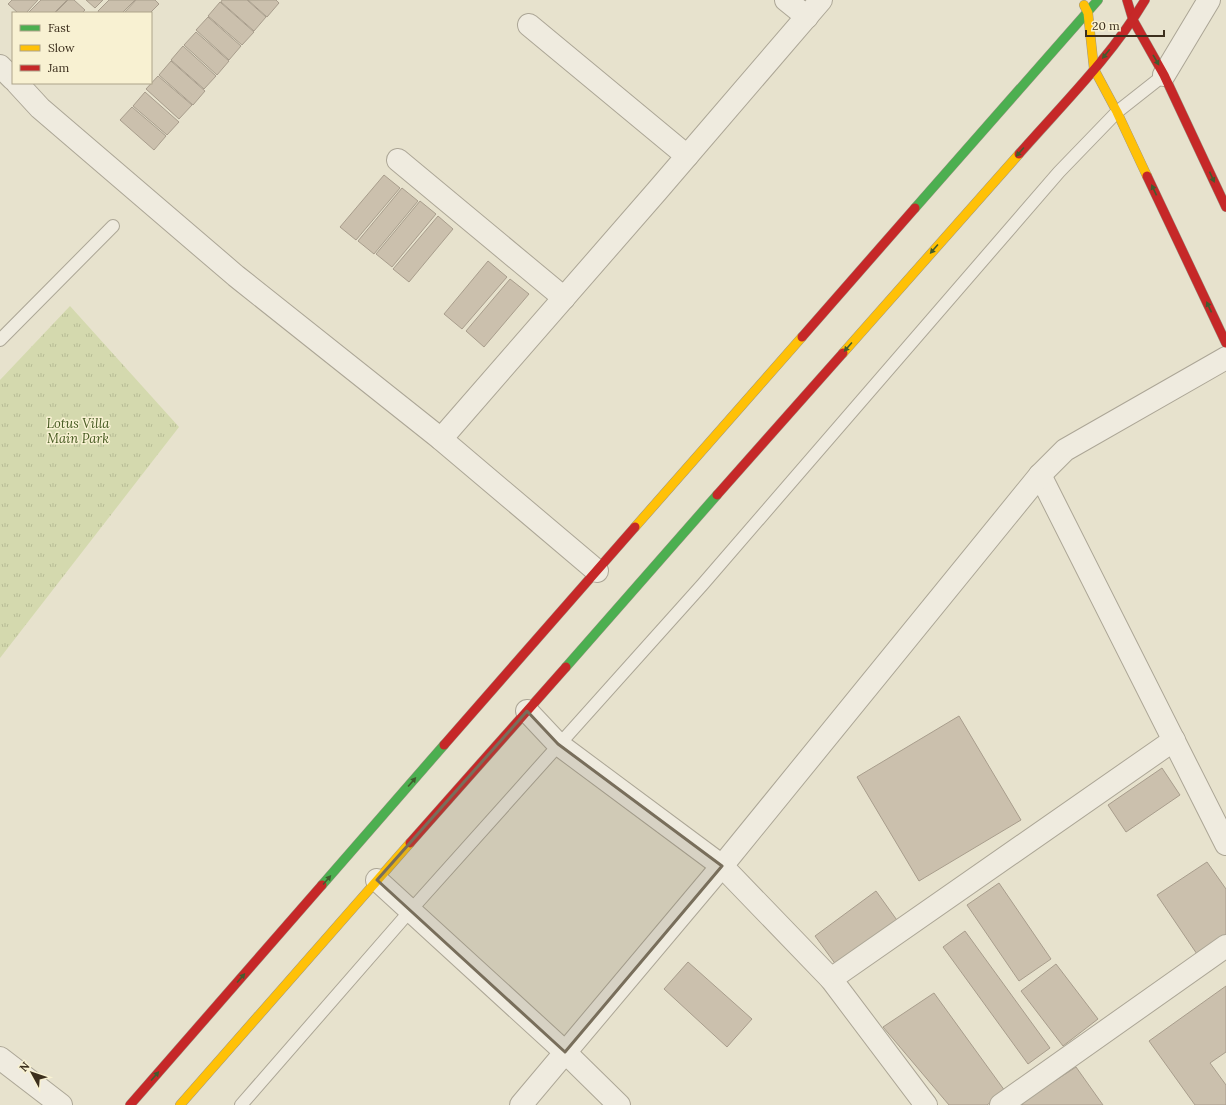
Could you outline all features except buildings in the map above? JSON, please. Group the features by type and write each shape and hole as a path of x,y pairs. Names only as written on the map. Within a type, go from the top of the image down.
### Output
{"street":[{"path":"786,0 806,17"},
{"path":"441,439 688,156 821,0"},
{"path":"1081,0 1088,13 1094,68 1117,112 1226,343"},
{"path":"130,1105 1098,0"},
{"path":"1127,0 1133,20 1164,75 1226,206"},
{"path":"180,1105 1094,68 1133,20 1145,0"},
{"path":"1164,75 1209,0"},
{"path":"529,25 688,156"},
{"path":"0,66 12,78"},
{"path":"17,84 40,108 236,276 441,439 597,571"},
{"path":"398,160 564,298"},
{"path":"521,1105 722,866 1040,475 1065,450 1226,358"},
{"path":"1040,475 1226,844"},
{"path":"527,711 558,744 722,866 831,979 926,1105"},
{"path":"831,979 1174,740"},
{"path":"377,880 565,1052 619,1105"},
{"path":"1001,1105 1226,946"},
{"path":"0,1058 62,1105"}],"lane":[{"path":"241,1105 558,744 703,584 1059,172 1117,112 1164,75"},
{"path":"0,340 114,226"}],"highlighted area":[{"path":"527,711 558,744 722,866 565,1052 377,880"}],"green space":[{"name":"Lotus Villa Main Park","path":"70,306 179,427 0,658 0,380"}],"traffic: fast":[{"path":"915,208 1098,0"},
{"path":"566,667 717,495"},
{"path":"322,885 444,745"}],"traffic: slow":[{"path":"1084,5 1088,13 1094,69 1117,112 1147,176"},
{"path":"843,353 1019,154"},
{"path":"635,527 802,337"},
{"path":"180,1105 410,843"}],"traffic: jam":[{"path":"1127,0 1133,20 1164,75 1226,207"},
{"path":"1019,154 1102,61 1132,21 1145,0"},
{"path":"1147,176 1226,343"},
{"path":"802,337 915,208"},
{"path":"717,495 843,353"},
{"path":"444,745 635,527"},
{"path":"410,843 566,667"},
{"path":"130,1105 322,885"}]}
